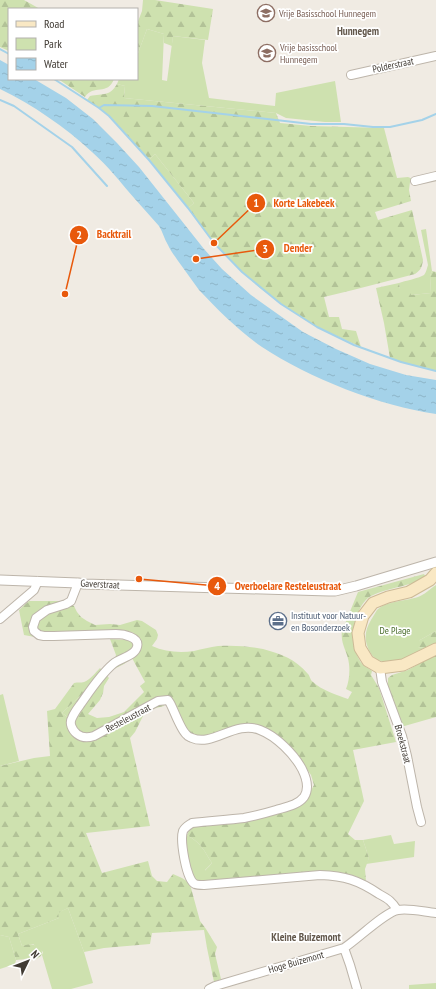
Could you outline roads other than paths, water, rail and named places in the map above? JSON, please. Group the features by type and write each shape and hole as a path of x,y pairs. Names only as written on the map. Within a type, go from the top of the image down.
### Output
{"main road":[{"path":"436,573 430,580 409,592 388,597 373,603 363,616 358,633 360,648 368,661 380,668 403,665 436,649"}],"street":[{"name":"Polderstraat","path":"351,75 436,56"},
{"path":"415,181 436,176"},
{"name":"Gaverstraat","path":"0,580 209,588 335,590 356,586 436,562"},
{"path":"0,619 34,590 38,581"},
{"name":"Resteleustraat","path":"78,583 71,601 47,610 36,618 33,627 34,631 39,635 44,636 124,635 134,638 138,645 133,653 114,663 95,683 72,718 72,729 76,734 86,738 94,736 158,702 168,700 182,730 186,735 198,740 205,740 239,729 252,728 260,730 288,750 302,769 306,778 308,784 307,791 303,798 296,803 278,810 246,818 192,823 188,825 184,829 182,836 186,865 191,880 195,884 204,885 320,875 337,876 358,881 371,888 393,903 397,910"},
{"name":"Broekstraat","path":"380,668 382,682 402,736 421,822"},
{"path":"397,910 436,913"},
{"name":"Hoge Buizemont","path":"209,989 344,948 353,943 385,916 397,910"},
{"path":"344,948 357,989"}],"water":[{"path":"0,60 8,64 8,80 36,80 66,98 93,119 117,143 139,167 204,249 222,269 251,295 303,332 336,349 370,364 406,375 436,380 436,414 392,405 346,389 301,369 262,347 221,313 199,290 171,250 159,226 104,163 60,125 36,109 0,89"}],"waterway":[{"path":"0,49 8,53"},
{"path":"56,80 109,116 149,160 214,243 242,272 281,304 317,327 354,345 401,362 436,371"},
{"path":"0,100 14,106 72,147 107,186"},
{"path":"99,108 104,105 152,106 311,124 344,124 373,127 390,127 422,120 436,114"}],"place":[{"name":"Vrije Basisschool Hunnegem","path":"266,13"},
{"name":"Vrije basisschool Hunnegem","path":"267,53"},
{"name":"Korte Lakebeek","path":"214,243"},
{"name":"Dender","path":"196,259"},
{"name":"Backtrail","path":"65,294"},
{"name":"Overboelare Resteleustraat","path":"139,579"},
{"name":"Instituut voor Natuur- en Bosonderzoek","path":"278,621"}],"district":[{"name":"Hunnegem","path":"358,31"},
{"name":"Kleine Buizemont","path":"306,937"}],"park label":[{"name":"De Plage","path":"395,630"}]}
